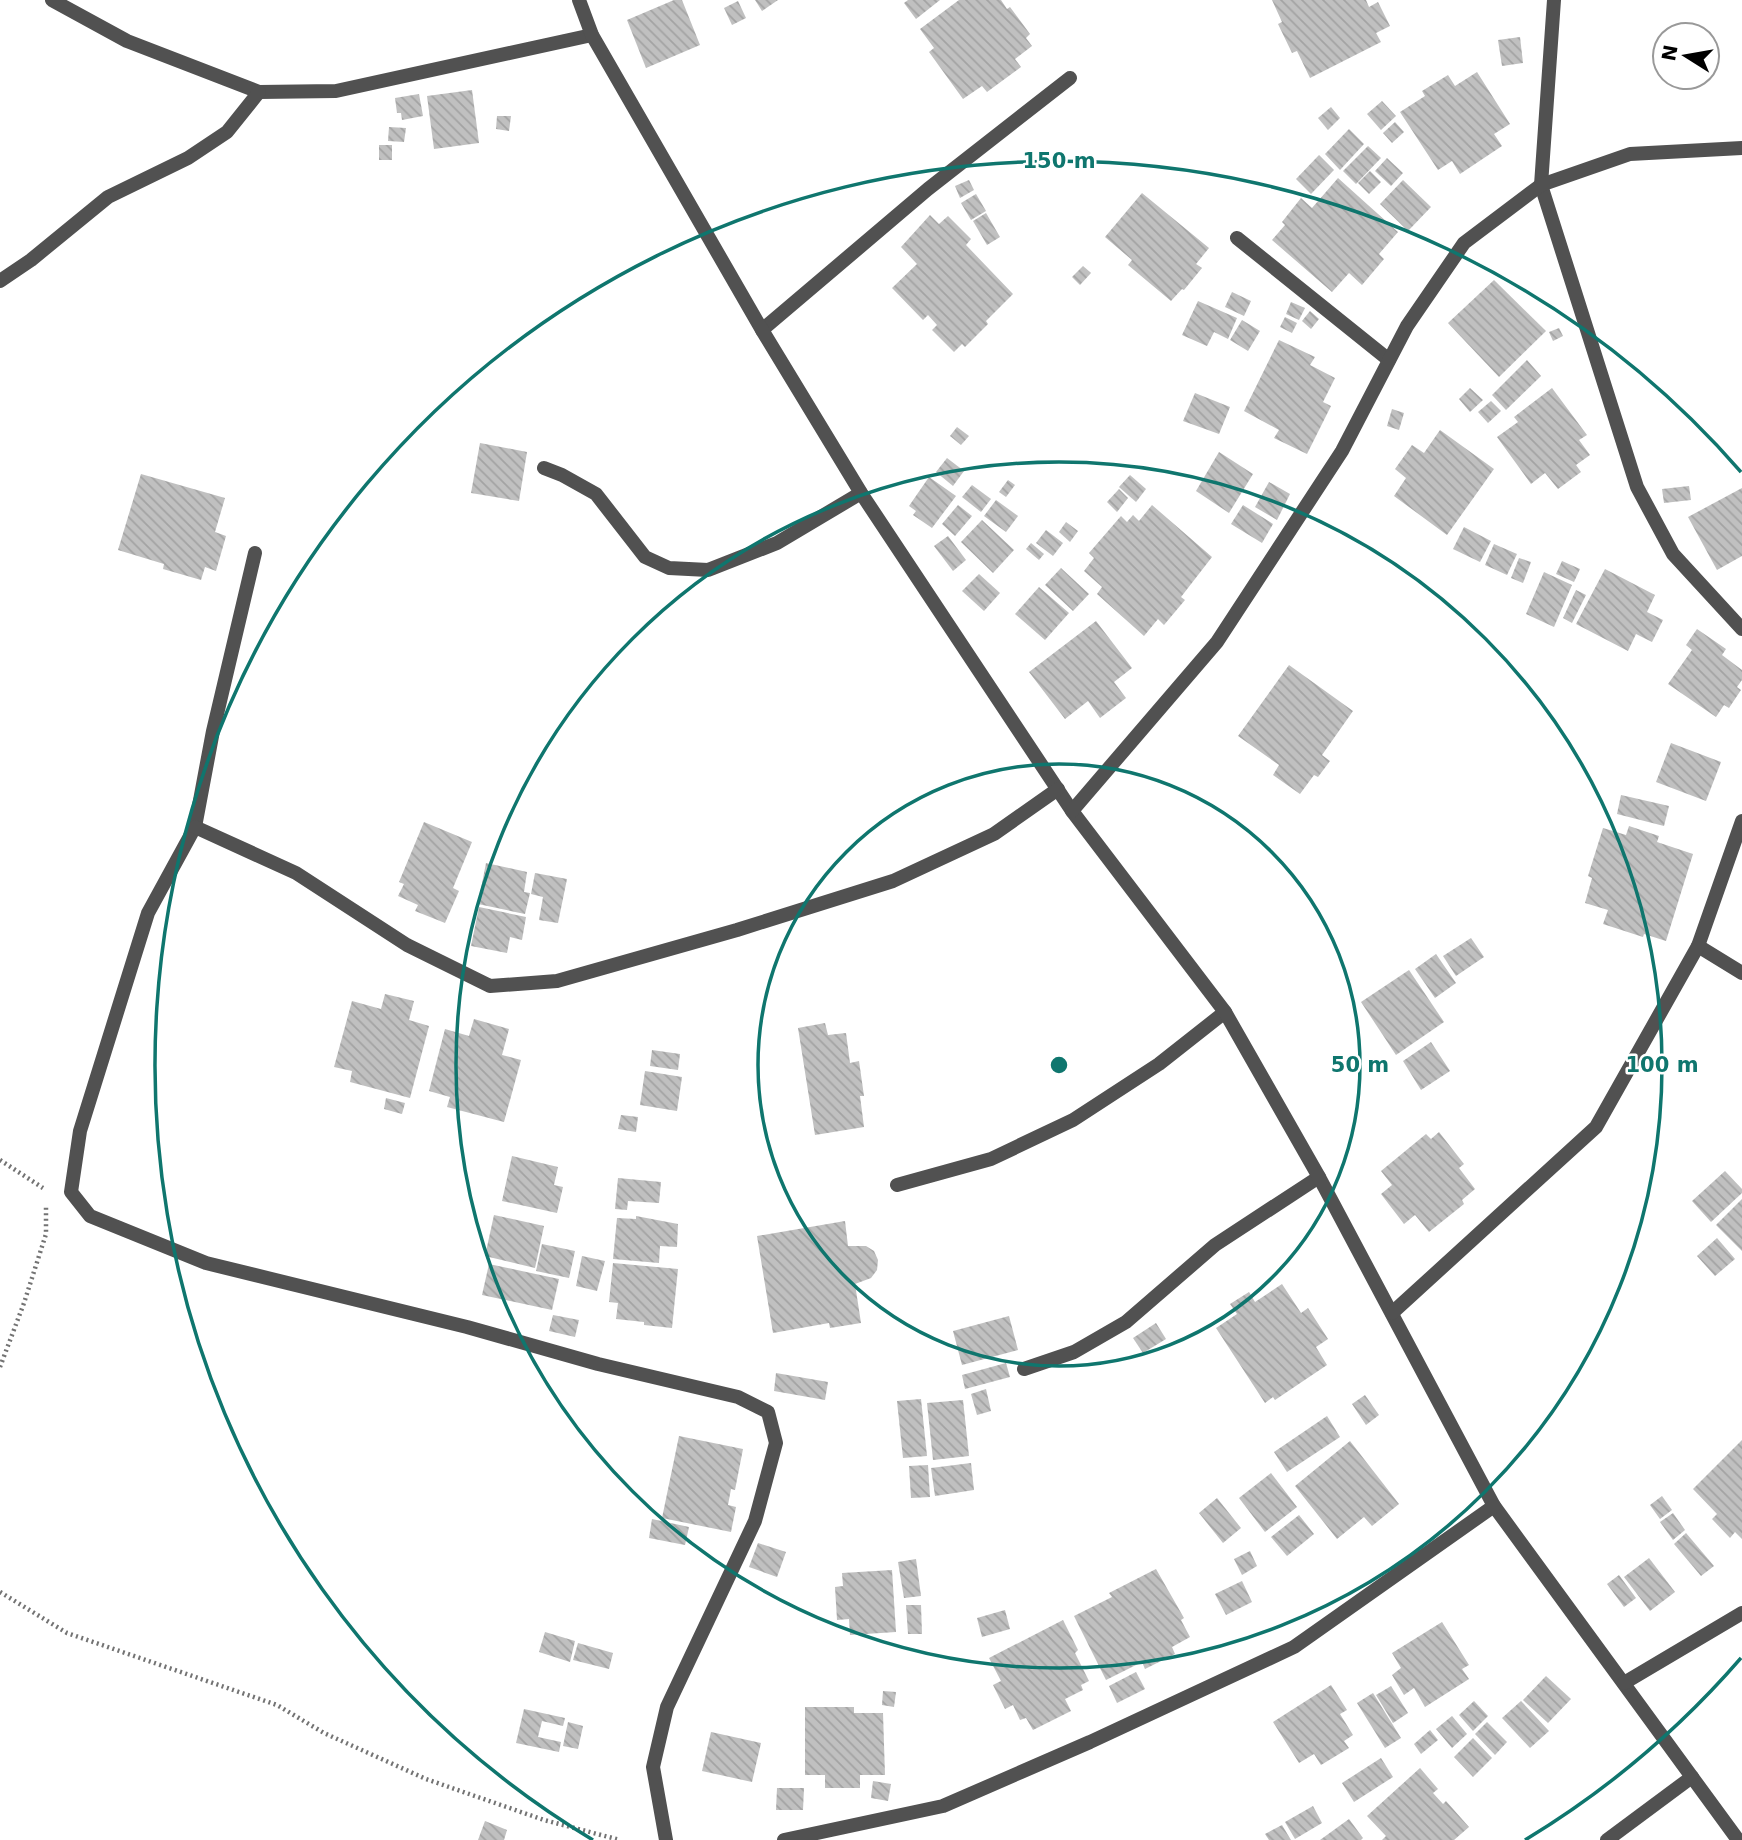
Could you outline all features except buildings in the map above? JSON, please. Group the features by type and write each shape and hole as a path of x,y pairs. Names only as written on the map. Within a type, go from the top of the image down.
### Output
{"street":[{"path":"52,0 127,41 259,92 336,91 592,35"},
{"path":"579,0 592,35 762,330 861,493 1072,811 1225,1012 1319,1177 1494,1506 1738,1840"},
{"path":"1554,0 1541,185 1637,487 1673,554 1742,629"},
{"path":"762,330 928,189 1070,78"},
{"path":"0,281 31,260 108,197 188,158 227,132 259,92"},
{"path":"1072,811 1217,642 1342,451 1407,326 1464,243 1541,185 1630,154 1742,148"},
{"path":"1237,238 1389,360"},
{"path":"544,468 596,494 645,557 669,568 708,570 778,543 861,493"},
{"path":"256,552 213,731 195,827 148,913 80,1130 71,1192 90,1216 206,1263 467,1327 598,1364 738,1396 768,1412 776,1443 755,1521 667,1707 653,1767 666,1840"},
{"path":"195,827 296,873 407,945 490,986 557,981 737,930 893,881 995,834 1058,789"},
{"path":"1392,1313 1596,1127 1698,946 1742,821"},
{"path":"1698,946 1742,973"},
{"path":"897,1185 991,1159 1073,1120 1159,1064 1225,1012"},
{"path":"1024,1369 1074,1352 1126,1322 1215,1245 1319,1177"},
{"path":"784,1840 943,1806 1090,1742 1294,1647 1494,1506"},
{"path":"1624,1684 1742,1614"},
{"path":"1607,1840 1692,1777"}],"path":[{"path":"0,1160 46,1190 71,1192"},
{"path":"0,1367 46,1234 46,1190"},
{"path":"0,1592 67,1633 277,1705 324,1733 426,1779 544,1820 620,1840"}]}
